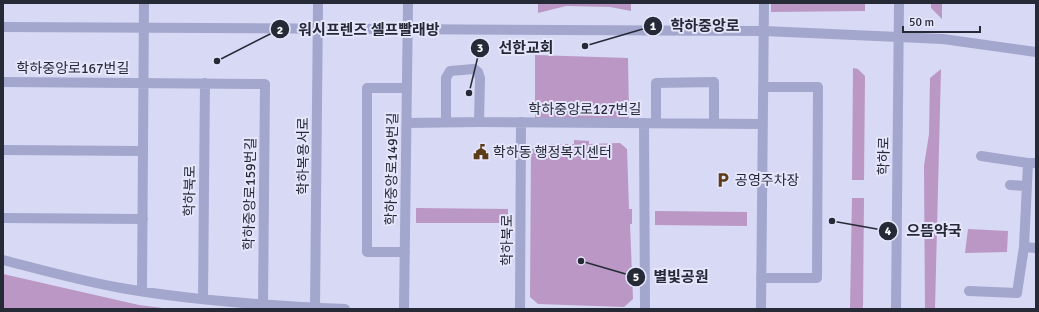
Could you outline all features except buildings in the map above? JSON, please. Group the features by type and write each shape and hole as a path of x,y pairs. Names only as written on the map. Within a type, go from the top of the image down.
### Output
{"street":[{"name":"학하중앙로167번길","path":"142,290 144,3"},
{"name":"학하복용서로","path":"315,308 318,3"},
{"name":"학하중앙로149번길","path":"404,309 408,3"},
{"path":"761,309 764,3"},
{"name":"학하로","path":"896,309 899,3"},
{"path":"3,27 764,31 943,39 1036,52"},
{"path":"446,122 447,74 450,70 474,69 478,72 480,78 479,122"},
{"name":"학하중앙로167번길","path":"3,82 144,82"},
{"path":"144,82 205,83"},
{"path":"656,123 656,83 714,82 714,124"},
{"name":"학하중앙로159번길","path":"205,83 265,84 263,304"},
{"name":"학하북로","path":"203,299 205,83"},
{"path":"761,278 817,278 818,87 763,87"},
{"path":"405,252 367,252 367,88 408,88"},
{"name":"학하북로","path":"520,309 521,122"},
{"name":"학하중앙로127번길","path":"407,123 521,122 763,124"},
{"path":"644,123 645,309"},
{"path":"3,150 143,151"},
{"path":"969,291 1017,293 1024,247 1026,186 1032,163 981,156"},
{"path":"1010,185 1026,186"},
{"path":"3,218 143,219"},
{"path":"1024,247 1036,248"},
{"path":"3,260 122,288 203,299 345,309"}],"shaded area":[{"path":"538,3 631,3 631,11 610,7 566,6 538,13"},
{"path":"771,3 865,3 865,11 771,12"},
{"path":"931,3 942,3 942,19 931,8"},
{"path":"535,55 628,58 628,123 535,118"},
{"path":"853,68 858,69 865,76 864,180 852,180"},
{"path":"941,69 935,309 925,309 924,166 929,134 930,78"},
{"path":"574,140 589,141 589,144 620,143 627,149 629,209 632,209 632,224 630,224 633,299 624,307 538,304 530,297 531,150 540,144 574,144"},
{"path":"852,198 864,198 863,307 861,309 850,309"},
{"path":"416,208 508,209 508,223 416,223"},
{"path":"655,211 747,212 747,226 655,225"},
{"path":"968,229 1008,231 1007,252 965,253"},
{"path":"3,274 139,305 170,309 3,309"}],"place":[{"name":"학하중앙로","path":"585,46"},
{"name":"워시프렌즈 셀프빨래방","path":"217,61"},
{"name":"선한교회","path":"469,93"},
{"name":"학하동 행정복지센터","path":"481,152"},
{"name":"공영주차장","path":"723,180"},
{"name":"으뜸약국","path":"832,221"},
{"name":"별빛공원","path":"581,261"}]}
